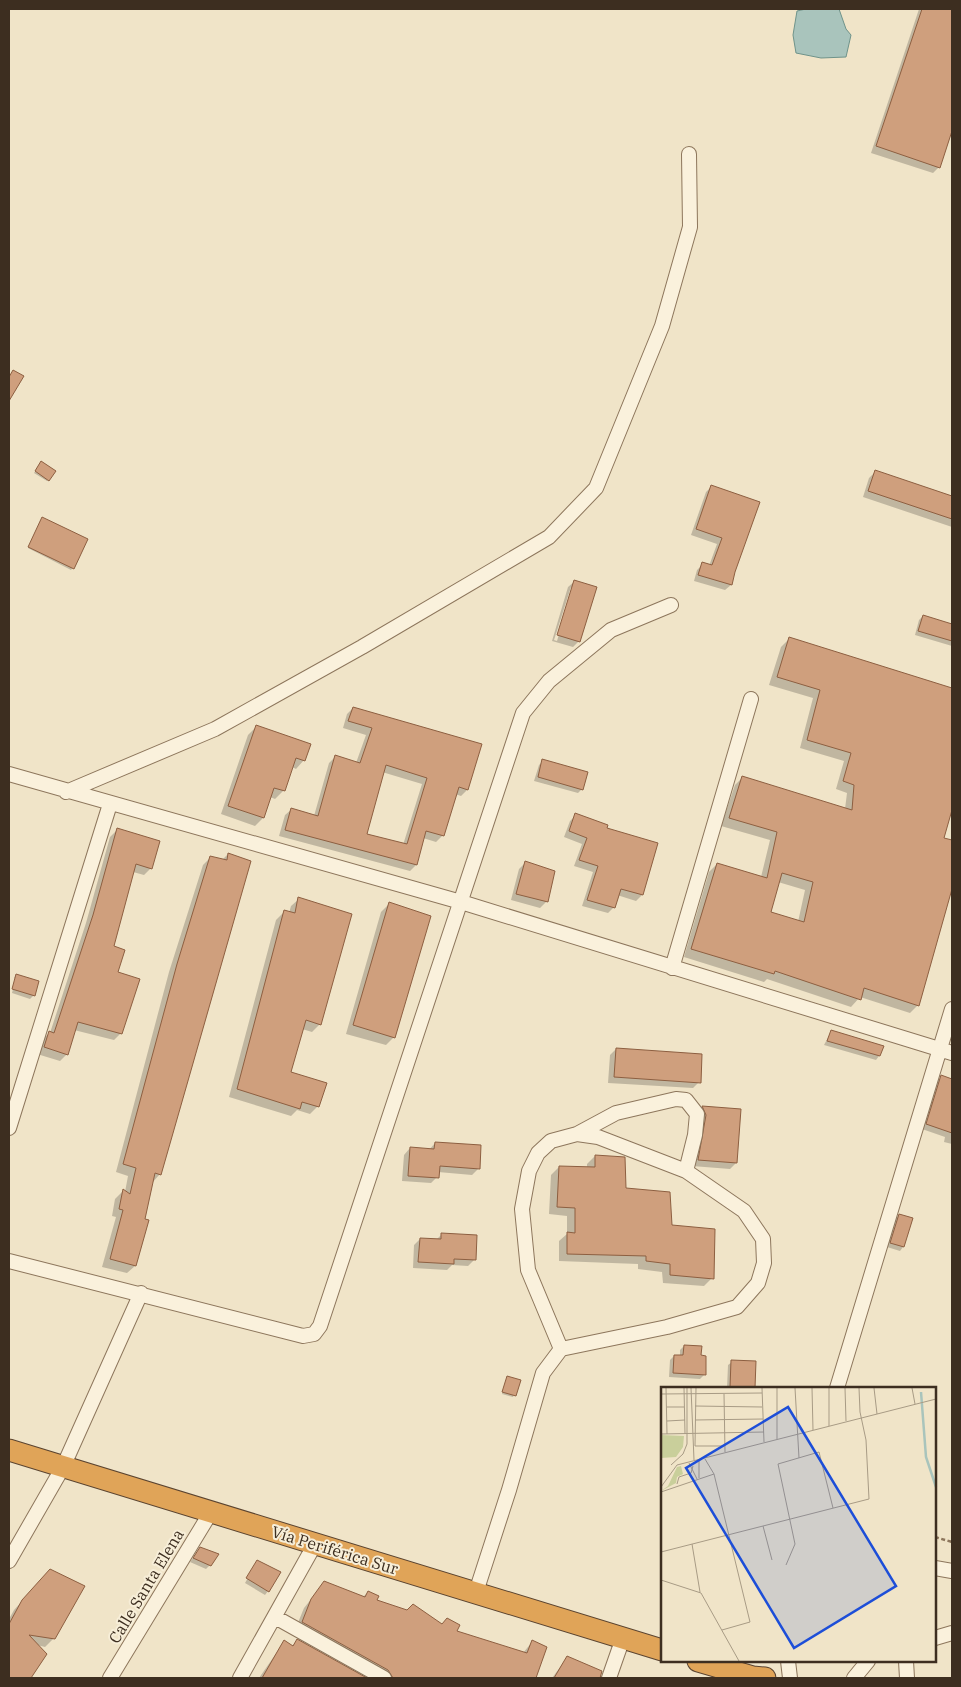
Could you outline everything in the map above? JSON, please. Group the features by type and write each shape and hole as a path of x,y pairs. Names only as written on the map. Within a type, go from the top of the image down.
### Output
{"highway":[{"name":"Vía Periférica Sur","path":"9,1450 661,1650"},
{"path":"701,1662 757,1678"}],"street":[{"path":"66,792 215,729 362,647 549,537 596,488 662,326 690,226 689,154"},
{"path":"9,1261 141,1293 303,1336 314,1334 320,1326 523,713 549,681 611,630 670,605"},
{"path":"672,968 751,699"},
{"path":"9,774 66,792 461,902 946,1051"},
{"path":"9,1128 110,804"},
{"path":"837,1387 946,1051 952,1009"},
{"path":"561,1349 528,1270 522,1209 529,1171 538,1153 551,1141 577,1134 616,1113 676,1099 686,1100 697,1114 695,1135 686,1171"},
{"path":"476,1592 509,1490 543,1372 561,1349 667,1327 737,1307 758,1283 764,1263 762,1239 744,1211 686,1171 598,1137 577,1134"},
{"path":"9,1561 63,1467 141,1293"},
{"name":"Calle Santa Elena","path":"110,1678 211,1512"},
{"path":"240,1678 316,1544"},
{"path":"936,1568 952,1571"},
{"path":"275,1618 384,1678"},
{"path":"936,1638 952,1633"},
{"path":"609,1678 623,1638"},
{"path":"788,1662 790,1678"},
{"path":"854,1678 867,1662"}],"path":[{"path":"936,1537 952,1542"}],"water":[{"path":"806,9 839,9 846,29 851,35 846,57 821,58 796,53 793,35 797,11"}],"building":[{"path":"922,9 952,9 952,131 940,168 876,146"},
{"path":"13,370 24,376 9,401 9,377"},
{"path":"41,461 56,471 49,481 35,471"},
{"path":"875,470 952,496 952,519 868,491"},
{"path":"711,485 760,502 732,585 698,575 702,562 712,565 722,538 696,529"},
{"path":"42,517 88,539 74,569 28,547"},
{"path":"574,580 597,587 580,642 557,635"},
{"path":"923,615 952,624 952,641 918,631"},
{"path":"789,637 952,688 952,810 944,838 952,840 952,889 919,1006 864,988 861,1000 775,971 774,974 691,949 717,863 767,878 777,832 729,818 742,776 852,810 854,785 843,781 851,753 807,740 820,690 777,677","holes":["782,873 813,882 804,922 771,912"]},
{"path":"353,707 482,744 468,790 459,787 444,836 426,831 417,865 285,830 291,808 318,816 335,755 360,763 372,728 348,721","holes":["386,765 427,778 407,844 367,834"]},
{"path":"256,725 311,744 305,761 296,758 285,791 274,788 264,818 228,806"},
{"path":"542,759 588,772 583,790 538,777"},
{"path":"575,813 608,825 607,828 658,843 643,895 621,889 615,908 587,900 598,866 579,860 587,838 569,831"},
{"path":"117,828 160,841 152,869 136,864 114,946 125,950 118,972 140,979 122,1034 78,1022 68,1055 44,1047 49,1031 54,1033 93,915"},
{"path":"228,853 251,861 161,1175 155,1173 145,1219 149,1220 136,1266 110,1259 123,1210 119,1209 123,1189 130,1194 136,1168 123,1164 177,964 210,856 227,860"},
{"path":"525,861 555,871 548,902 516,894"},
{"path":"298,897 352,914 321,1025 306,1020 291,1072 327,1083 319,1107 302,1102 300,1109 237,1089 284,910 295,913"},
{"path":"389,902 431,916 395,1038 353,1025"},
{"path":"16,974 39,981 35,996 12,989"},
{"path":"831,1030 884,1046 880,1056 827,1041"},
{"path":"616,1048 702,1054 701,1083 614,1077"},
{"path":"941,1075 952,1079 952,1133 926,1124"},
{"path":"702,1106 741,1109 737,1163 698,1160 706,1115"},
{"path":"435,1142 481,1145 480,1169 440,1166 439,1178 408,1176 410,1147 434,1149"},
{"path":"595,1155 625,1157 626,1188 670,1192 672,1225 715,1229 714,1279 670,1275 670,1264 646,1261 646,1256 567,1254 567,1232 575,1233 575,1208 557,1207 559,1166 595,1167"},
{"path":"899,1214 913,1218 904,1247 890,1243"},
{"path":"441,1233 477,1235 476,1260 454,1259 454,1264 418,1262 420,1238 441,1239"},
{"path":"684,1345 702,1346 701,1355 706,1356 706,1375 673,1373 674,1355 683,1355"},
{"path":"731,1360 756,1361 755,1387 730,1387"},
{"path":"507,1376 521,1380 516,1396 502,1392"},
{"path":"200,1547 219,1554 211,1566 193,1558"},
{"path":"257,1560 281,1572 269,1592 246,1578"},
{"path":"50,1569 85,1586 55,1639 29,1635 47,1654 31,1678 9,1678 9,1624 22,1600"},
{"path":"324,1581 365,1597 368,1591 379,1596 377,1600 407,1610 413,1604 442,1624 447,1618 460,1625 457,1631 527,1653 532,1640 547,1647 536,1678 393,1678 388,1670 302,1622 311,1599"},
{"path":"297,1639 367,1678 262,1678 284,1640 293,1646"},
{"path":"567,1656 602,1671 600,1678 554,1678"}]}
